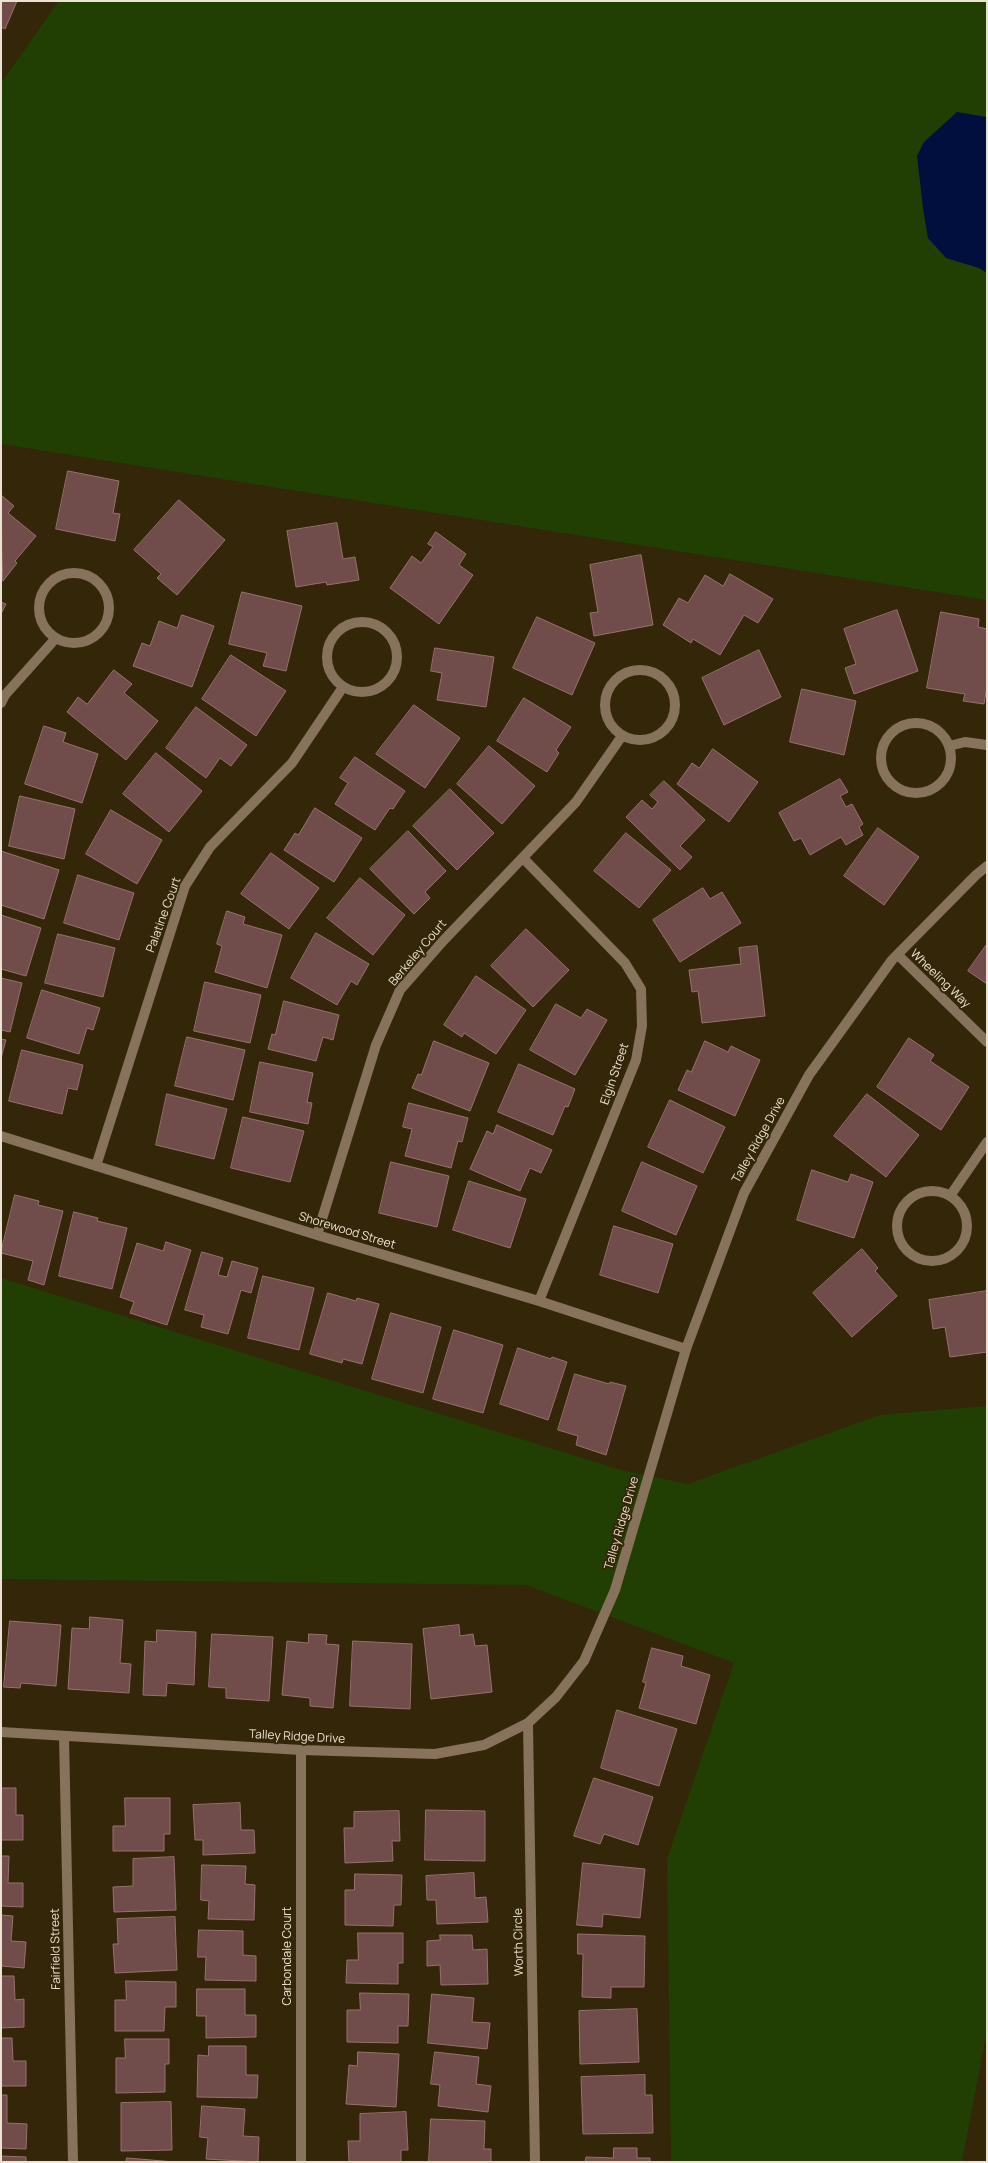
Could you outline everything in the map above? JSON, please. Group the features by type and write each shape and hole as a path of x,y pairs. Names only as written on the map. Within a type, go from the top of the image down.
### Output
{"street":[{"path":"74,573 96,580 104,589 108,600 109,612 103,628 90,640 78,643 66,643 56,638 47,631 39,610 40,599 45,589 57,578 74,573"},
{"path":"359,621 380,626 395,645 397,658 394,670 388,680 378,688 367,692 343,687 332,675 326,659 332,638 348,624 359,621"},
{"path":"1,703 4,694 56,638"},
{"path":"637,670 648,671 658,675 668,684 673,694 675,706 673,718 666,729 656,737 645,740 633,740 622,736 607,719 606,697 610,687 626,673 637,670"},
{"name":"Palatine Court","path":"96,1166 185,886 210,847 292,763 343,687"},
{"path":"924,724 935,728 944,736 949,746 952,757 945,779 927,792 904,791 895,786 887,777 882,766 882,754 885,743 891,733 906,725 924,724"},
{"name":"Berkeley Court","path":"317,1235 376,1045 400,990 442,941 576,802 622,736"},
{"path":"949,746 965,742 987,745"},
{"name":"Elgin Street","path":"522,858 625,963 641,989 642,1026 636,1060 539,1301"},
{"name":"Talley Ridge Drive","path":"1,1732 301,1750 435,1754 484,1745 528,1723 556,1697 584,1662 615,1590 686,1349 744,1193 809,1075 898,955 987,866"},
{"name":"Wheeling Way","path":"898,955 987,1042"},
{"name":"Shorewood Street","path":"1,1136 317,1235 539,1301 686,1349"},
{"path":"950,1196 987,1142"},
{"path":"929,1191 940,1192 950,1196 960,1204 965,1215 967,1227 965,1239 958,1250 949,1257 937,1261 925,1261 914,1256 905,1249 899,1240 898,1218 902,1208 909,1200 929,1191"},
{"name":"Worth Circle","path":"528,1723 535,2162"},
{"name":"Fairfield Street","path":"64,1736 73,2162"},
{"name":"Carbondale Court","path":"301,1750 301,2162"}],"green space":[{"path":"59,1 987,1 987,600 1,444 1,83"},
{"path":"1,1278 621,1470 688,1484 880,1415 987,1406 987,2031 962,2162 671,2162 667,1859 734,1663 526,1585 1,1579"}],"shaded area":[{"path":"957,112 987,117 987,273 979,268 946,258 928,238 917,156 924,142"}],"building":[{"path":"1,1 17,1 5,29 1,27"},
{"path":"68,471 119,481 113,513 120,514 115,541 56,529"},
{"path":"1,495 14,506 8,513 36,536 15,561 17,563 3,581"},
{"path":"179,500 225,540 177,595 157,578 161,574 134,550"},
{"path":"337,523 343,559 355,557 359,580 327,585 326,582 296,587 287,531"},
{"path":"436,532 466,554 459,565 473,575 439,624 390,588 412,556 421,563 433,547 428,544"},
{"path":"641,555 653,625 594,636 590,613 598,612 590,565"},
{"path":"730,574 773,599 758,623 744,615 720,655 693,639 691,643 663,625 679,598 688,603 705,575 723,586"},
{"path":"242,592 302,606 286,671 263,666 267,653 229,644"},
{"path":"1,602 6,604 1,614"},
{"path":"897,610 918,671 854,694 845,668 856,664 844,629"},
{"path":"941,612 979,619 978,627 987,629 987,687 984,704 963,701 965,694 927,688"},
{"path":"182,615 214,626 192,687 133,666 142,643 150,646 159,621 177,628"},
{"path":"537,617 595,643 572,695 513,668"},
{"path":"435,648 494,657 486,707 437,700 442,673 431,671"},
{"path":"759,650 781,697 724,725 702,678"},
{"path":"231,655 286,691 256,736 202,699"},
{"path":"114,670 132,684 124,693 158,721 126,760 67,712 78,697 87,704"},
{"path":"802,689 856,701 844,755 790,742"},
{"path":"524,698 571,727 556,750 559,753 547,772 497,741"},
{"path":"414,705 460,738 425,788 376,754"},
{"path":"196,707 247,745 231,766 220,758 206,778 166,748"},
{"path":"44,726 66,733 63,742 98,754 82,803 25,784"},
{"path":"489,746 535,786 502,824 457,784"},
{"path":"713,749 758,782 729,822 677,784 692,763 699,768"},
{"path":"156,753 202,791 169,832 123,794"},
{"path":"355,757 405,791 393,809 390,808 375,830 335,804 348,783 340,778"},
{"path":"840,779 848,792 840,796 846,807 852,804 863,824 859,827 863,835 846,845 841,837 810,855 801,838 794,841 779,813"},
{"path":"664,781 705,820 680,846 692,857 680,870 626,817 642,800 652,809 658,802 650,795"},
{"path":"450,789 494,833 457,870 413,826"},
{"path":"20,796 75,809 64,859 9,846"},
{"path":"315,808 362,838 334,882 284,850 295,833 298,835"},
{"path":"111,810 162,840 137,884 86,854"},
{"path":"878,828 919,857 884,905 844,876"},
{"path":"408,831 446,871 425,892 430,898 414,914 370,869"},
{"path":"626,833 671,870 639,908 594,871"},
{"path":"1,851 59,870 44,919 1,905"},
{"path":"271,853 319,888 289,929 241,894"},
{"path":"78,875 134,893 119,940 64,923"},
{"path":"360,878 405,915 373,955 327,918"},
{"path":"703,888 710,899 722,892 741,923 680,962 653,920"},
{"path":"227,911 245,917 243,924 282,935 267,988 215,972 222,946 217,944"},
{"path":"1,915 41,928 26,976 1,969"},
{"path":"526,929 569,970 533,1007 491,966"},
{"path":"316,933 369,964 357,985 351,981 337,1005 291,978"},
{"path":"58,934 115,948 103,997 45,983"},
{"path":"987,944 987,984 968,971"},
{"path":"757,946 765,1016 702,1023 698,991 692,992 689,970 741,964 739,948"},
{"path":"476,976 526,1010 496,1054 464,1033 462,1037 444,1025"},
{"path":"1,978 22,983 10,1032 1,1030"},
{"path":"205,982 261,995 250,1043 194,1031"},
{"path":"42,990 100,1008 93,1030 87,1028 79,1054 27,1038"},
{"path":"284,1001 339,1015 333,1040 323,1037 316,1061 268,1049 272,1034 275,1035"},
{"path":"556,1004 581,1018 587,1009 607,1020 575,1075 530,1050"},
{"path":"187,1037 245,1050 233,1100 175,1086"},
{"path":"909,1038 934,1055 930,1061 969,1087 941,1130 877,1087"},
{"path":"1,1039 6,1040 1,1058"},
{"path":"434,1041 489,1063 470,1111 412,1088 418,1074 421,1075"},
{"path":"705,1041 728,1052 731,1046 760,1060 735,1116 678,1090 687,1070 691,1072"},
{"path":"22,1050 83,1065 77,1090 68,1088 62,1114 9,1101"},
{"path":"260,1062 313,1073 307,1102 312,1103 308,1124 250,1112"},
{"path":"519,1064 575,1089 568,1107 565,1106 553,1135 498,1112"},
{"path":"167,1094 227,1109 214,1159 156,1145"},
{"path":"867,1094 919,1135 886,1177 834,1136"},
{"path":"670,1100 725,1127 703,1173 648,1147"},
{"path":"409,1103 468,1118 462,1142 458,1141 451,1168 405,1156 412,1129 403,1127"},
{"path":"243,1117 304,1131 290,1182 231,1168"},
{"path":"497,1125 552,1150 541,1173 530,1168 520,1191 470,1169 487,1131 493,1134"},
{"path":"391,1162 449,1176 437,1227 379,1213"},
{"path":"642,1162 697,1186 676,1235 622,1211"},
{"path":"812,1170 848,1182 851,1174 873,1182 854,1238 797,1220"},
{"path":"469,1181 526,1199 510,1248 453,1230"},
{"path":"15,1195 39,1201 38,1205 63,1211 44,1285 28,1280 33,1261 1,1253"},
{"path":"74,1212 98,1218 97,1221 127,1228 112,1289 59,1276"},
{"path":"614,1226 673,1244 658,1293 600,1275"},
{"path":"166,1242 191,1250 167,1325 130,1313 134,1302 120,1297 137,1243 163,1251"},
{"path":"862,1249 878,1268 875,1271 897,1296 852,1337 813,1293"},
{"path":"202,1252 223,1258 218,1275 227,1277 232,1261 258,1268 251,1293 241,1290 228,1334 201,1327 204,1315 185,1310"},
{"path":"263,1276 314,1288 299,1350 248,1338"},
{"path":"987,1291 987,1352 950,1357 945,1327 933,1329 929,1300"},
{"path":"328,1293 356,1301 357,1298 379,1304 362,1364 343,1359 342,1363 310,1354"},
{"path":"391,1313 441,1327 423,1393 372,1379"},
{"path":"454,1330 503,1345 483,1413 433,1399"},
{"path":"518,1348 551,1359 552,1357 567,1362 548,1420 500,1404"},
{"path":"575,1374 609,1384 610,1382 626,1386 606,1455 576,1445 578,1436 558,1430"},
{"path":"90,1617 123,1620 120,1663 131,1664 129,1693 68,1689 72,1628 89,1629"},
{"path":"10,1621 61,1625 56,1686 21,1683 20,1688 4,1687"},
{"path":"459,1625 460,1636 473,1634 475,1646 487,1645 492,1692 431,1699 423,1629"},
{"path":"157,1630 196,1632 194,1685 167,1683 166,1696 143,1695 145,1641 156,1642"},
{"path":"212,1634 273,1637 269,1701 226,1698 226,1688 209,1687"},
{"path":"309,1634 327,1635 326,1644 339,1645 333,1708 310,1706 310,1698 282,1695 287,1641 308,1643"},
{"path":"353,1641 412,1644 410,1709 350,1706"},
{"path":"652,1648 683,1656 681,1666 710,1675 696,1724 639,1708 646,1683 643,1682"},
{"path":"617,1710 677,1729 659,1786 601,1768"},
{"path":"594,1778 653,1797 638,1845 604,1834 600,1844 574,1836"},
{"path":"1,1788 16,1788 16,1815 23,1815 23,1840 1,1840"},
{"path":"125,1798 170,1798 170,1834 164,1834 164,1851 113,1851 113,1826 125,1826"},
{"path":"240,1803 241,1830 254,1830 255,1853 203,1855 203,1840 195,1840 193,1805"},
{"path":"426,1810 485,1811 485,1861 425,1860"},
{"path":"399,1811 400,1841 392,1841 393,1861 345,1863 344,1828 354,1828 354,1812"},
{"path":"1,1856 9,1856 8,1883 23,1883 23,1907 1,1906"},
{"path":"174,1857 176,1910 114,1912 113,1887 133,1886 133,1859"},
{"path":"583,1863 645,1869 640,1918 603,1914 602,1927 577,1925"},
{"path":"202,1865 246,1866 245,1884 255,1885 254,1920 208,1919 209,1901 201,1900"},
{"path":"474,1873 475,1898 486,1897 488,1922 437,1924 436,1900 427,1900 426,1876"},
{"path":"355,1874 402,1875 401,1905 394,1905 393,1926 345,1925 345,1890 354,1890"},
{"path":"1,1915 13,1916 11,1941 26,1942 24,1968 1,1966"},
{"path":"175,1917 177,1970 115,1973 113,1944 118,1944 117,1919"},
{"path":"199,1930 243,1931 243,1955 256,1956 256,1981 205,1980 206,1957 198,1957"},
{"path":"358,1933 403,1933 403,1963 398,1963 398,1984 346,1983 347,1960 358,1960"},
{"path":"578,1934 645,1936 644,1987 611,1987 611,1998 582,1997 583,1954 578,1954"},
{"path":"440,1935 472,1935 473,1950 487,1949 488,1984 441,1985 440,1965 427,1966 427,1941 440,1940"},
{"path":"1,1976 14,1976 15,2000 24,1999 24,2027 1,2028"},
{"path":"126,1981 176,1982 176,2007 165,2007 164,2031 115,2031 115,2000 126,2000"},
{"path":"197,1989 245,1989 245,2015 256,2015 256,2037 206,2038 206,2016 197,2016"},
{"path":"360,1993 409,1994 408,2026 398,2026 398,2043 347,2042 347,2010 360,2010"},
{"path":"432,1994 474,1998 472,2022 490,2023 487,2049 428,2043"},
{"path":"637,2009 639,2062 580,2064 579,2011"},
{"path":"1,2038 12,2038 13,2061 26,2061 26,2086 1,2086"},
{"path":"125,2039 169,2039 169,2064 165,2064 165,2092 116,2093 116,2058 125,2058"},
{"path":"209,2046 246,2046 246,2075 258,2075 257,2098 197,2097 198,2055 208,2056"},
{"path":"358,2052 399,2054 396,2107 346,2104 349,2065 357,2066"},
{"path":"435,2052 479,2057 476,2084 491,2086 488,2112 438,2106 440,2085 431,2084"},
{"path":"645,2075 645,2095 652,2095 653,2133 583,2134 581,2077"},
{"path":"1,2095 7,2095 7,2123 27,2124 26,2149 1,2148"},
{"path":"171,2102 172,2150 121,2151 121,2103"},
{"path":"202,2106 245,2109 243,2136 259,2137 258,2162 206,2159 208,2138 200,2137"},
{"path":"406,2112 408,2150 401,2150 401,2162 349,2162 348,2141 360,2141 360,2114"},
{"path":"431,2119 485,2121 484,2149 491,2149 491,2162 429,2162"},
{"path":"614,2148 637,2148 637,2158 650,2158 650,2162 585,2162 586,2157 613,2158"},
{"path":"1,2156 26,2157 26,2162 1,2162"},
{"path":"127,2158 175,2162 126,2162"}]}
